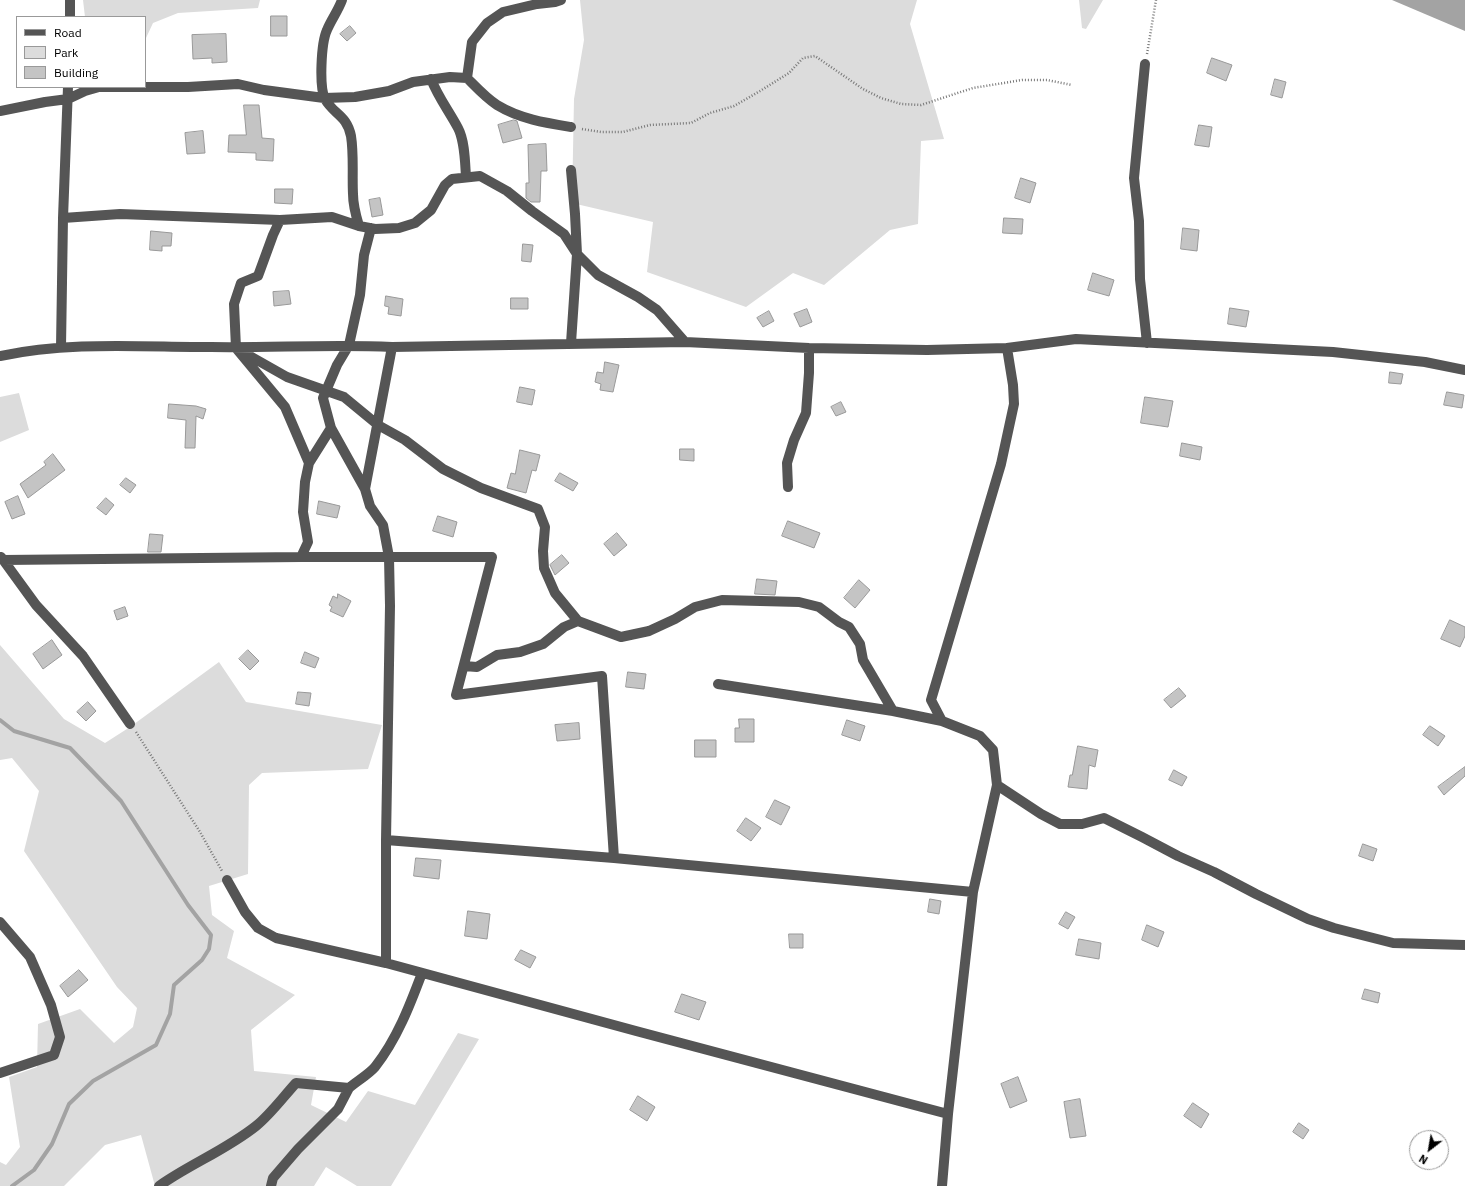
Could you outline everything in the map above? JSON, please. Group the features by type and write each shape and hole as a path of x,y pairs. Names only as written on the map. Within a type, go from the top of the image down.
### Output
{"street":[{"path":"70,0 70,16"},
{"path":"342,0 326,31 322,49 322,74 324,98 329,106 341,116 351,135 353,195 359,226"},
{"path":"467,78 472,42 487,23 503,12 561,0"},
{"path":"1145,64 1134,178 1138,221 1140,279 1147,343"},
{"path":"146,87 188,87 238,84 264,90 324,98 355,97 388,91 412,82 432,79 467,78 497,104 515,114 530,119 571,127"},
{"path":"432,79 444,105 459,129 466,177"},
{"path":"62,346 63,218 68,88"},
{"path":"0,111 68,99 96,88"},
{"path":"571,170 577,254 571,343"},
{"path":"63,218 120,214 280,220 332,217 370,228 399,228 415,224 431,210 445,185 452,179 480,176 507,191 564,234 577,254 598,275 638,297 656,310 686,342"},
{"path":"280,220 258,276 241,283 234,304 236,348 285,407 309,463"},
{"path":"370,228 364,255 360,295 349,345 323,398 331,428 365,489 370,506 383,525 389,557 390,606 386,840 386,963"},
{"path":"0,356 23,351 62,346 236,348 349,345 392,347 686,342 809,348 927,350 1007,348 1076,339 1333,352 1424,362 1465,370"},
{"path":"365,489 392,347"},
{"path":"236,348 287,377 344,397 378,425 405,440 443,469 481,488 538,509 545,527 543,551 544,568 555,593 578,621 621,637 649,630 675,619 695,607 722,600 800,602 819,607 838,622 849,627 860,644 863,660 893,711"},
{"path":"788,487 788,463 794,440 806,413 809,348"},
{"path":"942,721 931,700 1001,464 1014,404 1014,385 1007,348"},
{"path":"301,557 308,542 303,512 305,482 309,463 331,428"},
{"path":"2,558 492,557 456,695 602,676 614,858"},
{"path":"2,558 36,605 83,656 130,724"},
{"path":"464,666 477,667 497,655 520,652 543,644 564,627 578,621"},
{"path":"718,684 893,711 942,721 980,736 993,750 997,785 973,892 948,1114 942,1186"},
{"path":"997,785 1041,814 1060,824 1082,824 1104,818 1178,856 1214,872 1308,919 1334,928 1393,943 1465,945"},
{"path":"386,840 614,858 973,892"},
{"path":"227,880 245,912 258,928 276,938 386,963 948,1114"},
{"path":"0,922 30,957 51,1005 60,1037 54,1055 0,1073"},
{"path":"270,1186 278,1172 298,1149 338,1109 349,1088 374,1068 396,1033 412,1001 422,973"},
{"path":"159,1186 177,1174 219,1151 257,1125 296,1083 349,1088"}],"path":[{"path":"1145,64 1156,0"},
{"path":"571,127 601,132 623,132 650,125 691,123 710,113 734,106 789,73 803,58 815,56 863,89 881,98 901,104 921,105 973,88 1022,80 1047,80 1072,85"},
{"path":"130,724 200,832 227,880"}],"green space":[{"path":"83,0 260,0 258,8 178,13 153,23 146,38 146,16 85,16"},
{"path":"580,0 917,0 910,24 944,139 921,141 918,224 890,230 824,285 793,273 746,307 647,272 653,222 572,203 574,99 584,40"},
{"path":"1079,0 1103,0 1086,29 1082,28"},
{"path":"19,393 29,430 0,442 0,397"},
{"path":"0,645 64,719 105,743 130,727 219,662 246,702 382,725 368,769 262,773 249,785 248,874 209,886 212,915 234,931 227,958 295,995 251,1030 254,1071 316,1077 311,1105 346,1122 368,1091 415,1105 458,1033 479,1039 391,1186 357,1186 326,1167 314,1186 155,1186 141,1135 105,1145 64,1186 0,1186 0,1162 6,1165 20,1147 9,1077 37,1067 38,1024 80,1009 114,1043 133,1027 137,1008 117,987 24,851 39,791 12,758 0,760"}],"shaded area":[{"path":"1392,0 1465,0 1465,31"}],"building":[{"path":"271,16 287,16 287,36 271,36"},
{"path":"350,26 356,33 347,41 340,34"},
{"path":"226,34 227,62 212,63 212,58 193,59 192,35"},
{"path":"1212,58 1232,65 1226,81 1207,73"},
{"path":"1275,79 1286,82 1282,98 1271,95"},
{"path":"244,105 259,105 262,138 274,139 273,161 256,160 256,153 228,152 229,135 246,135"},
{"path":"514,120 517,121 522,138 503,143 498,125"},
{"path":"1199,125 1212,127 1209,147 1195,145"},
{"path":"203,131 205,153 187,154 185,133"},
{"path":"546,144 547,171 541,171 540,202 531,202 526,198 526,183 529,183 528,145"},
{"path":"1021,178 1036,183 1030,203 1015,198"},
{"path":"275,189 293,189 292,204 275,203"},
{"path":"380,198 383,215 372,217 369,200"},
{"path":"1004,218 1023,219 1022,234 1003,233"},
{"path":"1183,228 1199,230 1197,251 1181,249"},
{"path":"151,231 172,233 171,246 162,246 162,251 150,250"},
{"path":"523,244 533,245 531,262 522,261"},
{"path":"1093,273 1114,280 1109,296 1088,290"},
{"path":"289,291 291,304 274,306 273,292"},
{"path":"386,296 403,299 401,316 388,314 389,307 385,306"},
{"path":"511,298 528,298 528,309 511,309"},
{"path":"1230,308 1249,311 1246,327 1228,324"},
{"path":"807,309 812,322 800,327 794,314"},
{"path":"769,311 774,321 763,327 757,318"},
{"path":"605,362 619,365 613,392 600,390 601,384 595,382 597,372 603,373"},
{"path":"1390,372 1403,374 1401,384 1389,383"},
{"path":"520,387 535,390 532,405 517,402"},
{"path":"1447,392 1464,395 1462,408 1444,405"},
{"path":"1145,397 1173,401 1168,427 1141,423"},
{"path":"841,402 846,412 836,416 831,407"},
{"path":"169,404 196,406 206,409 203,419 196,416 195,448 185,448 186,420 168,418"},
{"path":"1182,443 1202,447 1200,460 1180,456"},
{"path":"680,449 694,449 694,461 680,460"},
{"path":"520,450 540,455 536,471 532,470 526,493 507,488 511,473 515,474"},
{"path":"53,454 65,470 28,498 20,484 46,465 44,462"},
{"path":"560,473 578,483 573,491 555,481"},
{"path":"126,478 136,485 130,493 120,485"},
{"path":"18,496 25,514 12,519 5,502"},
{"path":"106,498 114,505 106,515 97,508"},
{"path":"319,501 340,506 337,518 317,514"},
{"path":"438,516 457,522 453,537 433,531"},
{"path":"788,521 820,533 814,548 782,536"},
{"path":"617,533 627,545 614,556 604,544"},
{"path":"150,534 163,535 161,552 148,552"},
{"path":"562,555 569,563 555,575 550,565"},
{"path":"757,579 777,581 775,595 755,594"},
{"path":"859,580 870,590 855,608 844,598"},
{"path":"338,594 351,601 343,617 330,611 332,607 329,605 333,596 337,598"},
{"path":"125,607 128,616 117,620 114,611"},
{"path":"1450,620 1465,627 1465,636 1460,647 1441,639"},
{"path":"52,640 62,655 43,669 33,654"},
{"path":"248,650 259,661 250,670 239,659"},
{"path":"305,652 319,658 315,668 301,663"},
{"path":"628,672 646,674 644,689 626,687"},
{"path":"1179,688 1186,696 1171,708 1164,700"},
{"path":"298,692 311,693 309,706 296,704"},
{"path":"88,702 96,711 86,721 77,712"},
{"path":"739,719 754,719 754,742 735,742 735,728 739,728"},
{"path":"847,720 865,726 860,741 842,735"},
{"path":"579,723 580,739 557,741 555,725"},
{"path":"1430,726 1445,736 1438,746 1423,735"},
{"path":"695,740 716,740 716,757 695,757"},
{"path":"1078,746 1098,750 1095,767 1089,765 1087,789 1068,787"},
{"path":"1465,767 1465,776 1444,795 1438,787"},
{"path":"1174,770 1187,777 1182,786 1169,780"},
{"path":"775,800 790,807 781,825 766,817"},
{"path":"746,818 761,828 751,841 737,831"},
{"path":"1363,844 1377,849 1373,861 1359,856"},
{"path":"416,858 441,860 439,879 414,876"},
{"path":"930,899 941,901 939,914 928,912"},
{"path":"468,911 490,914 487,939 465,936"},
{"path":"1066,912 1075,917 1068,929 1059,924"},
{"path":"1147,925 1164,932 1158,947 1142,940"},
{"path":"789,934 803,934 803,948 790,948"},
{"path":"1079,939 1101,943 1099,959 1076,955"},
{"path":"521,950 536,957 530,968 515,960"},
{"path":"79,970 88,980 68,997 60,986"},
{"path":"1365,989 1380,993 1378,1003 1362,999"},
{"path":"682,994 706,1002 699,1020 675,1012"},
{"path":"1018,1077 1027,1101 1010,1108 1001,1084"},
{"path":"638,1096 655,1107 647,1121 630,1110"},
{"path":"1080,1099 1086,1136 1070,1138 1064,1102"},
{"path":"1193,1103 1209,1114 1201,1128 1184,1116"},
{"path":"1299,1123 1309,1130 1303,1139 1293,1132"}],"waterway":[{"path":"0,720 14,731 70,748 121,801 188,905 211,935 209,949 202,960 174,985 170,1014 156,1045 93,1081 69,1104 52,1144 34,1170 12,1186"}]}
